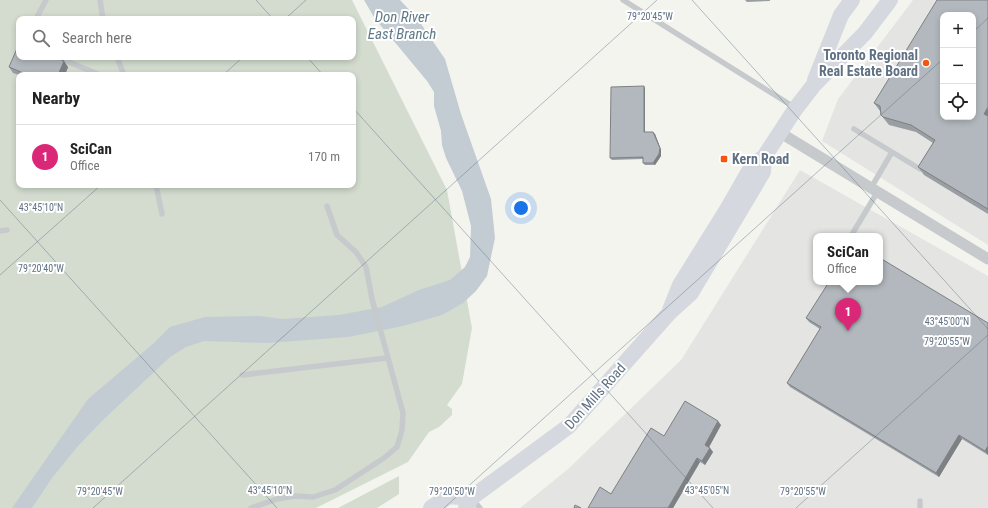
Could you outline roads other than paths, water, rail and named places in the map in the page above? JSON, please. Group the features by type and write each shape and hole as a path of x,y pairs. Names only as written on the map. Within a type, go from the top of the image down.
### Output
{"main road":[{"name":"Don Mills Road","path":"813,86 841,15 852,0"},
{"name":"Don Mills Road","path":"431,508 449,496 472,504 569,426 670,312 691,293 763,172 764,157 779,132 813,86 865,33 890,0"}],"street":[{"path":"779,132 988,259"}],"lane":[{"path":"38,16 46,0"},
{"path":"100,0 103,16"},
{"path":"623,0 796,108"},
{"path":"64,60 93,72"},
{"path":"117,60 123,72"},
{"path":"854,129 920,169"},
{"path":"852,233 892,152"},
{"path":"157,188 162,214"},
{"path":"252,508 277,499 295,496 313,497 335,490 384,458 397,447 402,430 403,413 387,358 372,299 366,268 356,252 337,235 327,206"},
{"path":"0,231 7,230"},
{"path":"242,375 387,358"},
{"path":"920,500 920,508"}],"water":[{"name":"Don River East Branch","path":"364,0 400,0 417,18 445,59 461,114 491,199 495,238 487,276 476,291 463,303 442,315 403,326 348,337 267,343 204,341 186,347 170,357 103,420 78,446 52,478 32,508 12,508 88,399 154,343 170,327 205,317 260,316 282,319 339,315 382,307 419,290 450,280 465,267 470,257 471,226 462,191 446,158 442,145 441,131 434,106 434,92 427,81 375,19"}],"place":[{"name":"Toronto Regional Real Estate Board","path":"926,63"},
{"name":"Kern Road","path":"724,159"},
{"name":"SciCan","path":"848,331"}]}
